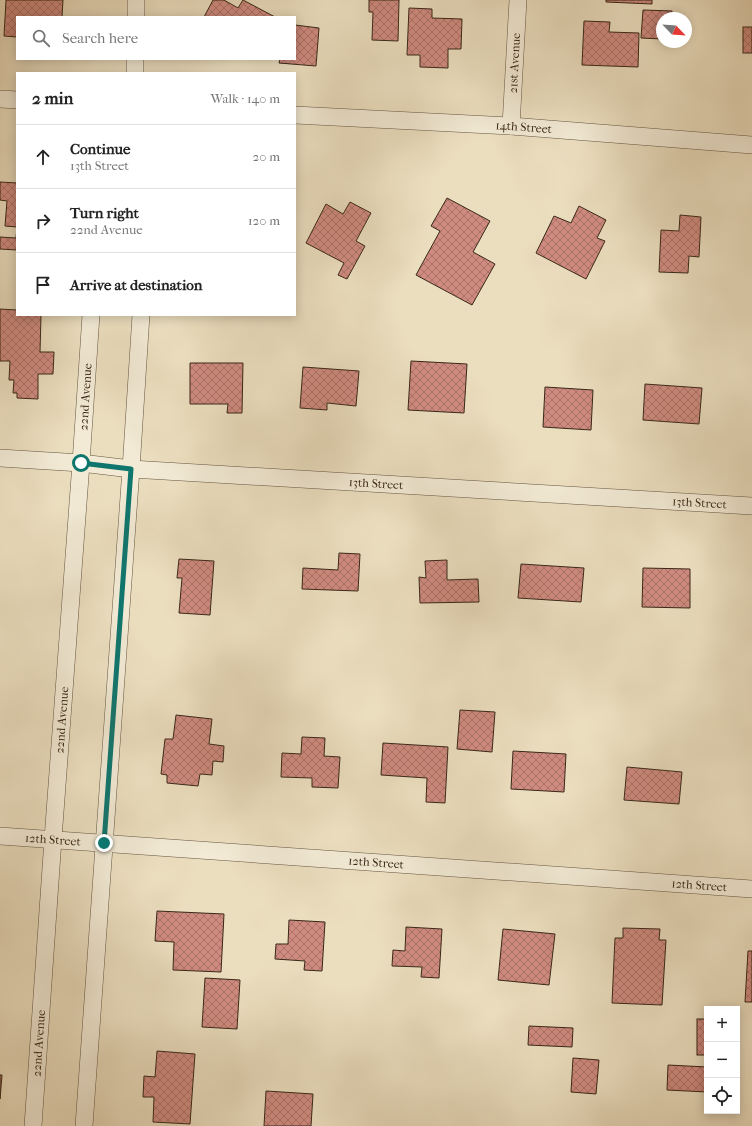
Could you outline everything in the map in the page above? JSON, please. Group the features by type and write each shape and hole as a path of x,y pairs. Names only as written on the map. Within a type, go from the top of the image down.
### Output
{"street":[{"path":"136,0 136,16"},
{"name":"21st Avenue","path":"511,126 518,0"},
{"path":"0,99 16,100"},
{"name":"14th Street","path":"296,115 511,126 752,145"},
{"name":"22nd Avenue","path":"33,1126 91,316"},
{"path":"84,1126 141,316"},
{"name":"13th Street","path":"0,458 81,463 131,469 752,506"},
{"name":"12th Street","path":"0,836 752,889"}],"building":[{"path":"6,0 63,0 62,16 16,16 16,37 4,36"},
{"path":"213,0 224,0 238,8 243,0 273,16 205,16"},
{"path":"369,0 399,0 398,41 372,40 373,12 369,12"},
{"path":"606,0 652,0 652,4 606,2"},
{"path":"409,8 432,9 432,18 462,19 461,49 448,49 448,68 420,67 420,55 407,55"},
{"path":"643,10 672,11 656,12 656,39 641,38"},
{"path":"584,21 610,22 609,32 639,33 638,67 582,65"},
{"path":"296,25 319,28 316,66 279,63 280,60 296,60"},
{"path":"743,27 752,27 752,53 743,53"},
{"path":"0,182 16,183 16,227 5,226 7,201 0,200"},
{"path":"447,198 490,221 473,252 495,264 472,305 416,275 440,231 431,226"},
{"path":"350,202 371,213 356,241 365,246 347,279 338,275 344,263 306,243 326,204 343,214"},
{"path":"579,206 606,220 597,238 605,241 586,279 536,253 554,216 571,223"},
{"path":"680,215 701,217 699,257 689,256 688,273 659,272 661,230 679,231"},
{"path":"0,237 16,238 16,250 0,249"},
{"path":"0,309 16,310 16,316 41,316 40,352 54,352 53,374 38,374 38,399 17,398 17,393 13,393 14,380 9,380 10,361 0,361"},
{"path":"411,361 467,364 464,413 408,410"},
{"path":"190,363 243,363 242,413 227,413 228,404 190,404"},
{"path":"303,367 359,371 356,406 327,403 327,410 300,408"},
{"path":"645,384 702,388 699,424 643,420"},
{"path":"545,387 593,390 591,430 543,427"},
{"path":"339,553 360,554 358,591 302,589 303,568 338,570"},
{"path":"179,559 214,561 210,615 179,613 182,578 177,578"},
{"path":"447,560 447,580 478,579 479,602 420,603 419,577 426,578 425,561"},
{"path":"521,564 584,568 581,602 518,598"},
{"path":"643,568 690,569 690,608 642,607"},
{"path":"460,710 495,712 492,752 457,749"},
{"path":"176,715 212,719 209,744 224,746 223,762 213,761 212,775 200,774 198,786 167,783 167,775 161,774 165,739 173,739"},
{"path":"302,737 325,738 324,756 340,757 338,788 312,787 312,778 281,777 282,753 301,754"},
{"path":"383,743 448,747 445,803 426,802 427,778 381,775"},
{"path":"513,751 566,754 564,792 511,789"},
{"path":"627,767 682,772 679,804 624,800"},
{"path":"157,911 224,914 221,972 173,970 174,942 155,941"},
{"path":"289,920 325,922 322,971 304,970 305,961 275,959 276,944 288,944"},
{"path":"406,927 442,929 439,978 421,977 422,967 392,966 393,950 405,951"},
{"path":"623,928 660,929 659,940 666,940 662,1005 612,1003 615,938 623,938"},
{"path":"503,929 555,934 549,985 498,980"},
{"path":"748,951 752,951 752,1002 745,1002"},
{"path":"205,978 240,980 237,1029 202,1027"},
{"path":"697,1019 704,1019 704,1055 697,1055"},
{"path":"529,1026 573,1028 572,1047 528,1045"},
{"path":"157,1051 195,1054 190,1124 153,1122 154,1097 143,1097 144,1076 155,1077"},
{"path":"573,1058 599,1060 596,1094 571,1092"},
{"path":"668,1065 704,1067 704,1092 667,1090"},
{"path":"0,1075 2,1075 0,1099"},
{"path":"266,1091 313,1094 311,1126 264,1126"}],"route":[{"path":"81,463 131,469 104,843"}]}
